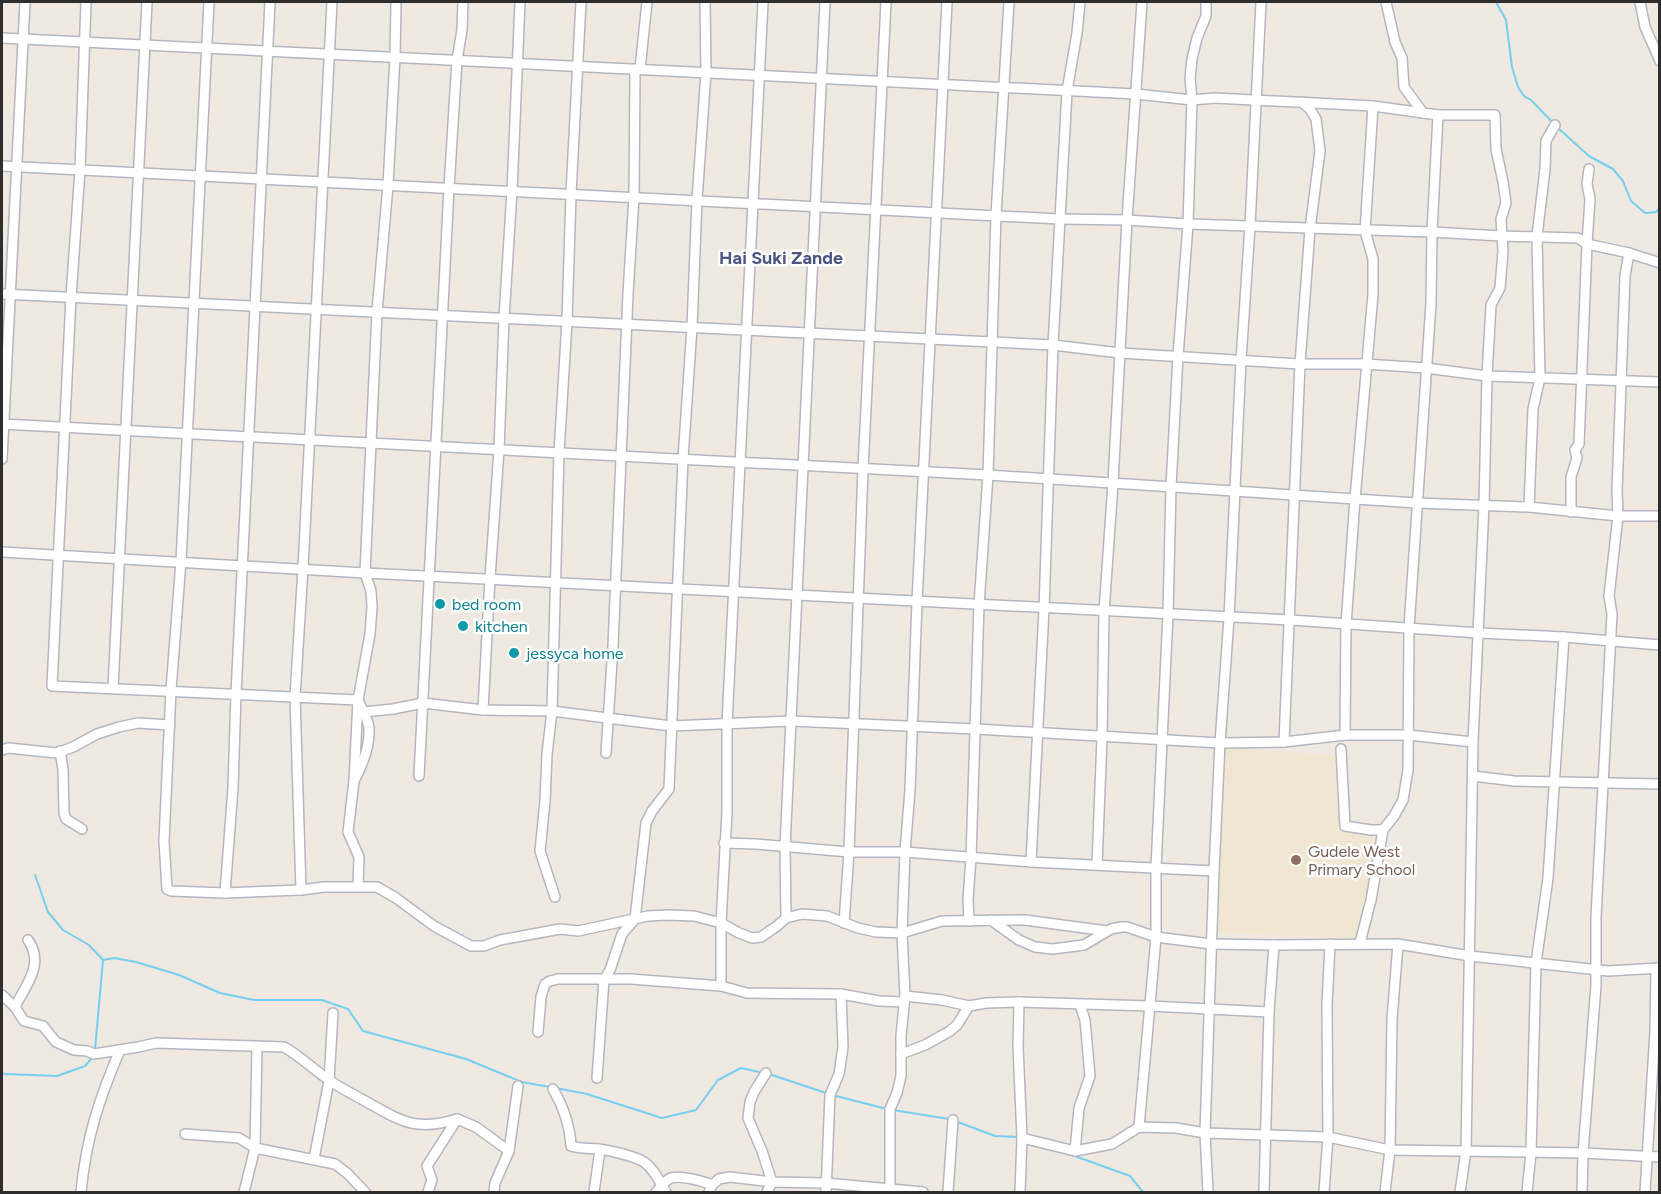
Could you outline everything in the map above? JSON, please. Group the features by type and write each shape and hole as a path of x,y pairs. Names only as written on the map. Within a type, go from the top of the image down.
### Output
{"street":[{"path":"2,459 6,294 25,2"},
{"path":"86,2 80,170 71,297 52,686 358,700"},
{"path":"113,688 147,2"},
{"path":"209,2 181,561 171,690 164,841 167,889 225,893 324,887 377,887 434,926 471,946 484,946 500,940 560,929 578,931 667,915 694,916 721,923 752,938 761,937 786,918 802,914 827,916 876,932 902,933 942,921 991,920 1025,920 1107,931"},
{"path":"225,893 233,788 270,2"},
{"path":"301,890 295,697 332,2"},
{"path":"358,886 359,857 348,832 354,781 358,700 370,634 372,607 371,591 365,573 376,312 388,185 396,2"},
{"path":"419,776 449,188 463,2"},
{"path":"483,710 499,450 520,2"},
{"path":"555,897 540,851 552,711 559,453 581,2"},
{"path":"606,753 634,197 638,69 647,2"},
{"path":"597,1078 604,980 610,970 622,934 635,919 646,823 669,789 683,459 706,72 705,2"},
{"path":"721,986 721,923 727,812 727,723 763,2"},
{"path":"786,918 785,847 825,2"},
{"path":"844,923 886,2"},
{"path":"890,1191 890,1109 897,1093 900,1076 904,999 902,933 905,852 910,790 929,339 947,2"},
{"path":"969,921 979,605 988,475 996,215 1009,2"},
{"path":"1031,862 1044,609 1053,345 1067,91 1080,2"},
{"path":"1097,865 1104,612 1142,2"},
{"path":"1139,1127 1156,938 1156,868 1168,614 1171,487 1188,224 1192,100 1190,78 1197,38 1206,16 1206,2"},
{"path":"1208,1192 1205,1132 1214,871 1261,2"},
{"path":"1386,2 1395,42 1402,58 1404,87 1423,113"},
{"path":"1640,2 1645,27 1659,61"},
{"path":"2,38 1136,94 1192,100 1215,98 1302,102 1374,106 1438,115 1495,115 1496,149 1506,203 1501,219 1503,251 1500,288 1491,305 1487,376 1484,505 1473,742 1466,1151 1460,1192"},
{"path":"1284,742 1291,620 1300,364 1310,229 1320,151 1316,119 1302,102"},
{"path":"1345,735 1346,625 1373,282 1373,259 1365,231 1374,106"},
{"path":"1360,943 1371,900 1383,830 1403,800 1407,770 1409,628 1431,303 1438,115"},
{"path":"1529,507 1533,409 1540,378 1537,236 1546,141 1555,125"},
{"path":"2,166 1060,219 1578,238 1587,244 1629,253 1659,263"},
{"path":"1571,512 1571,477 1577,458 1575,450 1579,444 1590,199 1587,184 1589,169"},
{"path":"1582,1192 1596,985 1612,614 1609,596 1618,516 1625,276 1629,253"},
{"path":"6,294 1053,345 1120,353 1300,364 1366,364 1426,368 1487,376 1659,382"},
{"path":"2,424 988,475 1417,503 1529,507 1618,516 1659,516"},
{"path":"2,552 1044,609 1291,620 1659,645"},
{"path":"1527,1192 1531,1153 1536,963 1548,878 1564,637"},
{"path":"354,781 359,771 369,727 358,700"},
{"path":"364,712 423,703 483,710 552,711 671,726 791,721 1220,743 1284,742 1345,735 1408,735 1473,742"},
{"path":"2,750 8,748 38,752 60,751 97,734 119,727 138,723 170,725"},
{"path":"1341,749 1345,826 1371,831 1383,830"},
{"path":"60,751 63,769 64,813 66,819 82,829"},
{"path":"1473,776 1514,781 1659,784"},
{"path":"724,843 849,852 905,852 1031,862 1214,871"},
{"path":"991,920 1018,940 1035,947 1053,949 1084,945 1107,931 1127,927 1156,938 1211,944 1398,944 1470,956 1608,971 1658,968 1645,1192"},
{"path":"15,1008 36,964 36,955 28,939"},
{"path":"1324,1192 1328,1137 1326,1005 1330,944"},
{"path":"1385,1192 1390,1150 1392,1019 1398,944"},
{"path":"1264,1192 1269,1012 1274,945"},
{"path":"538,1032 541,996 545,984 558,979 631,979 721,986 747,993 841,994 879,1001 904,999 958,1002 969,1006 1019,1002 1269,1012"},
{"path":"826,1188 830,1095 839,1074 843,1047 841,994"},
{"path":"2,995 24,1021 43,1026 56,1042 74,1050 94,1054 156,1042 284,1047 296,1053 329,1081 395,1118 429,1125 458,1119 476,1128 509,1151"},
{"path":"1019,1002 1018,1046 1022,1138 1020,1192"},
{"path":"1075,1151 1079,1108 1090,1076 1084,1020 1080,1005"},
{"path":"901,1054 925,1045 950,1031 957,1025 969,1006"},
{"path":"314,1159 329,1081 333,1013"},
{"path":"244,1192 255,1148 257,1046"},
{"path":"81,1192 83,1164 90,1130 120,1050"},
{"path":"766,1073 754,1092 748,1118 772,1182 767,1192"},
{"path":"494,1192 495,1182 509,1151 518,1086"},
{"path":"553,1089 569,1125 571,1146 625,1155 644,1162 651,1169 662,1191"},
{"path":"428,1192 432,1180 428,1166 458,1119"},
{"path":"948,1192 953,1120"},
{"path":"1022,1138 1075,1151 1112,1144 1139,1127 1176,1128 1265,1136 1328,1137 1390,1150 1583,1153 1659,1157"},
{"path":"185,1134 239,1138 255,1148 335,1164 365,1192"},
{"path":"594,1192 600,1150"},
{"path":"662,1191 667,1180 672,1178 696,1180 710,1189 719,1179 730,1177 826,1188 922,1192"}],"shaded area":[{"name":"Gudele West Primary School","path":"1224,748 1336,755 1342,832 1373,833 1371,886 1359,938 1216,933"}],"waterway":[{"path":"1496,2 1506,20 1512,67 1518,87 1524,96 1531,100 1554,124"},
{"path":"1558,128 1589,156 1613,169 1623,181 1631,201 1645,213 1656,212 1660,208"},
{"path":"35,875 48,912 63,930 89,945 103,960"},
{"path":"95,1050 103,960 114,958 179,975 220,993 254,1000 322,1000 348,1009 363,1031 466,1059 522,1082 550,1087"},
{"path":"2,1073 57,1076 85,1066 92,1058"},
{"path":"556,1088 587,1094 662,1118 696,1110 718,1080 741,1068 764,1073"},
{"path":"769,1074 826,1093"},
{"path":"832,1095 887,1109"},
{"path":"893,1110 949,1119"},
{"path":"955,1121 995,1136 1018,1137"},
{"path":"1069,1154 1130,1176 1143,1192"}],"place":[{"name":"bed room","path":"440,604"},
{"name":"kitchen","path":"463,626"},
{"name":"jessyca home","path":"514,653"},
{"name":"Gudele West Primary School","path":"1296,860"}],"district":[{"name":"Hai Suki Zande","path":"781,258"}]}
